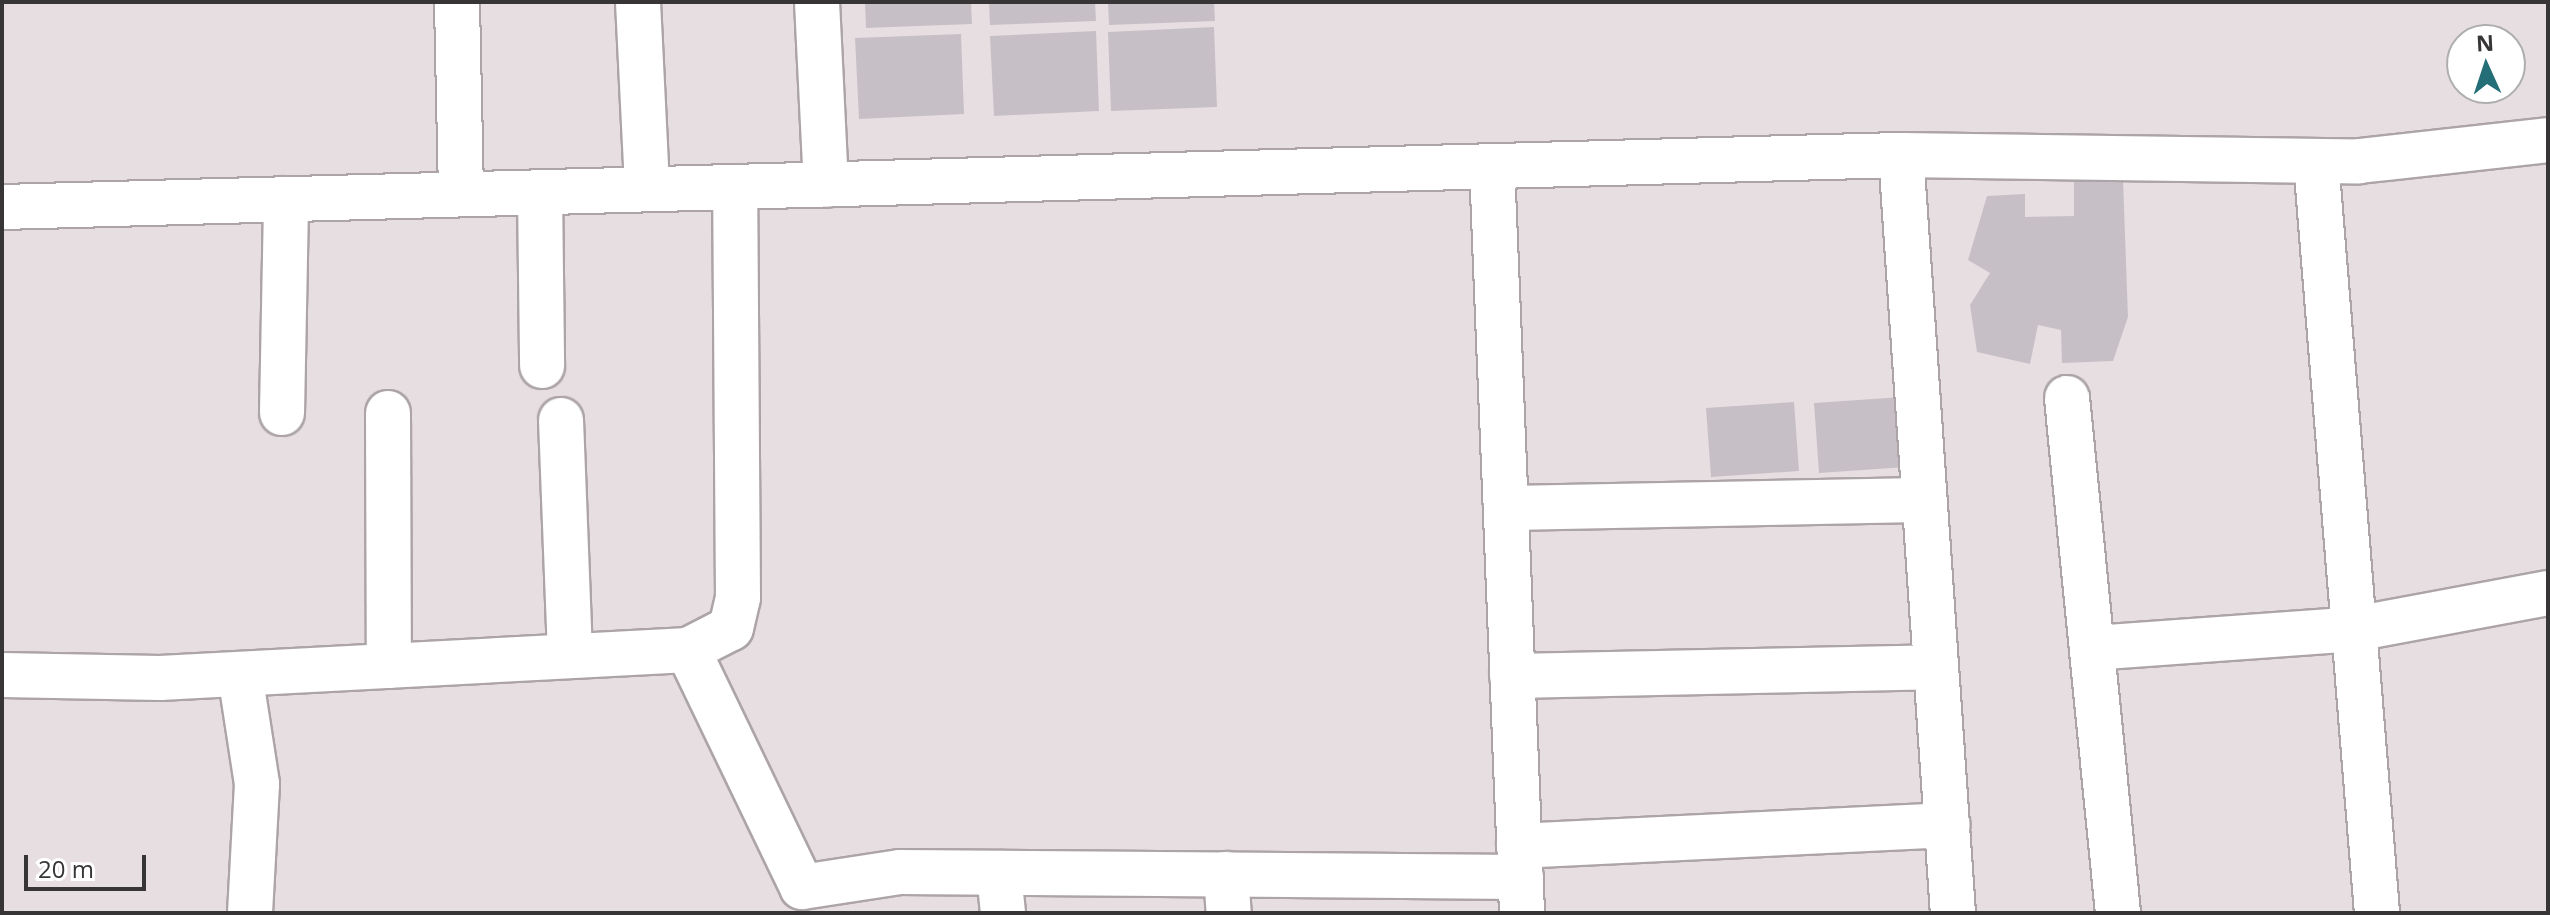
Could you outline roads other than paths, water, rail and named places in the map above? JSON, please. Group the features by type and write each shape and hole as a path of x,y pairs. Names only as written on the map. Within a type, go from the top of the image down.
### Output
{"street":[{"path":"457,2 461,194"},
{"path":"638,2 647,189"},
{"path":"817,2 826,185"},
{"path":"2,207 1901,155 2316,161 2548,140"},
{"path":"1901,155 1953,913"},
{"path":"2316,161 2377,913"},
{"path":"1492,166 1521,879"},
{"path":"2,675 240,674 688,650 731,628 738,598 735,187"},
{"path":"540,192 542,366"},
{"path":"282,413 286,199"},
{"path":"2067,398 2118,913"},
{"path":"388,413 389,666"},
{"path":"561,420 570,656"},
{"path":"1506,508 1924,500"},
{"path":"2092,648 2354,629 2548,593"},
{"path":"688,650 807,900 900,872 1001,893 1228,894 1521,879 1947,825"},
{"path":"1512,676 1936,667"},
{"path":"240,674 257,784 250,913"}]}
